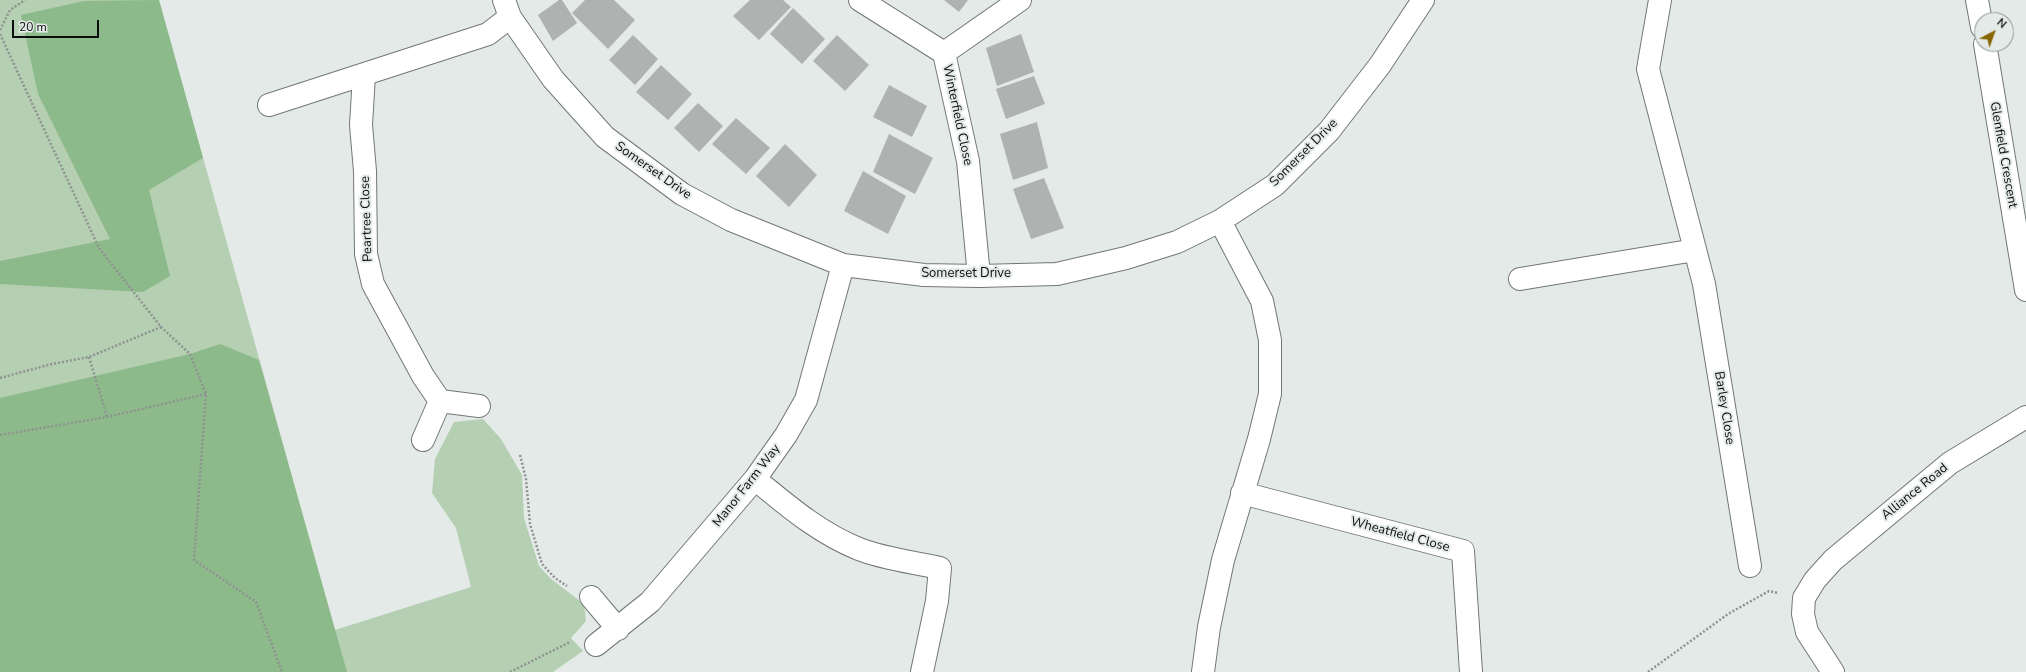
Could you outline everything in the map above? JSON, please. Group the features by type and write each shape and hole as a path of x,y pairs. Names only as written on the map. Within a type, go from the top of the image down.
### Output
{"street":[{"name":"Winterfield Close","path":"860,0 944,52 968,161 979,276"},
{"path":"944,52 1020,0"},
{"name":"Somerset Drive","path":"507,8 553,79 612,142 682,194 731,220 843,265 924,275 979,276 1057,274 1126,258 1177,242 1220,221 1275,185 1329,131 1380,65 1423,0"},
{"name":"Barley Close","path":"1660,0 1648,69 1704,284 1750,566"},
{"path":"1977,0 1979,12"},
{"path":"269,106 488,34 507,8"},
{"name":"Glenfield Crescent","path":"1986,52 2026,290"},
{"name":"Peartree Close","path":"364,75 360,125 365,171 366,254 373,284 423,376 440,401"},
{"path":"1203,672 1209,627 1223,560 1270,394 1270,340 1262,301 1220,221"},
{"path":"1520,279 1695,250"},
{"name":"Manor Farm Way","path":"596,645 650,602 755,480 786,435 806,400 843,265"},
{"path":"423,440 440,401 479,406"},
{"name":"Alliance Road","path":"1810,589 1833,560 1950,463 2026,417"},
{"path":"755,480 800,516 830,536 860,550 889,558 940,568 937,601 922,672"},
{"name":"Wheatfield Close","path":"1242,494 1463,551 1471,672"},
{"path":"1810,589 1803,614 1807,632 1833,672"},
{"path":"591,597 618,629"}],"path":[{"path":"0,30 10,10 25,0"},
{"path":"0,34 52,143 99,248 161,327 190,354 206,394 194,560 256,602 282,672"},
{"path":"0,378 52,364 88,358 161,327"},
{"path":"88,358 107,417"},
{"path":"0,435 107,417 206,394"},
{"path":"520,455 526,479 530,524 542,564 555,578 573,590 591,597"},
{"path":"1648,672 1728,614 1769,591 1810,589"},
{"path":"510,672 574,641 596,645"}],"green space":[{"path":"0,0 159,0 335,630 471,587 456,528 432,493 435,459 454,422 483,419 501,439 522,475 524,518 539,566 551,579 584,604 586,621 571,638 583,651 553,672 0,672"},
{"path":"159,0 203,158 149,190 170,276 143,292 0,284 0,261 110,239 38,94 21,15 84,1"},
{"path":"220,344 259,360 347,672 0,672 0,398 190,354"}],"building":[{"path":"559,0 562,0 577,23 553,41 538,15"},
{"path":"585,0 614,0 635,20 608,49 572,13"},
{"path":"750,0 783,0 791,7 759,40 733,16"},
{"path":"944,0 968,0 959,12"},
{"path":"793,8 825,39 802,64 770,34"},
{"path":"1021,34 1034,72 997,86 986,48"},
{"path":"633,35 658,59 635,85 609,60"},
{"path":"837,35 869,65 845,91 813,61"},
{"path":"661,65 692,94 668,120 636,92"},
{"path":"1034,76 1045,104 1006,119 996,89"},
{"path":"889,85 927,106 912,137 873,117"},
{"path":"698,103 723,126 699,152 674,128"},
{"path":"736,118 770,148 746,174 712,144"},
{"path":"1037,122 1048,168 1013,180 1000,134"},
{"path":"889,134 933,158 915,194 873,172"},
{"path":"785,144 817,175 789,207 756,176"},
{"path":"863,171 906,196 888,234 844,211"},
{"path":"1044,178 1064,228 1031,239 1013,189"}]}
